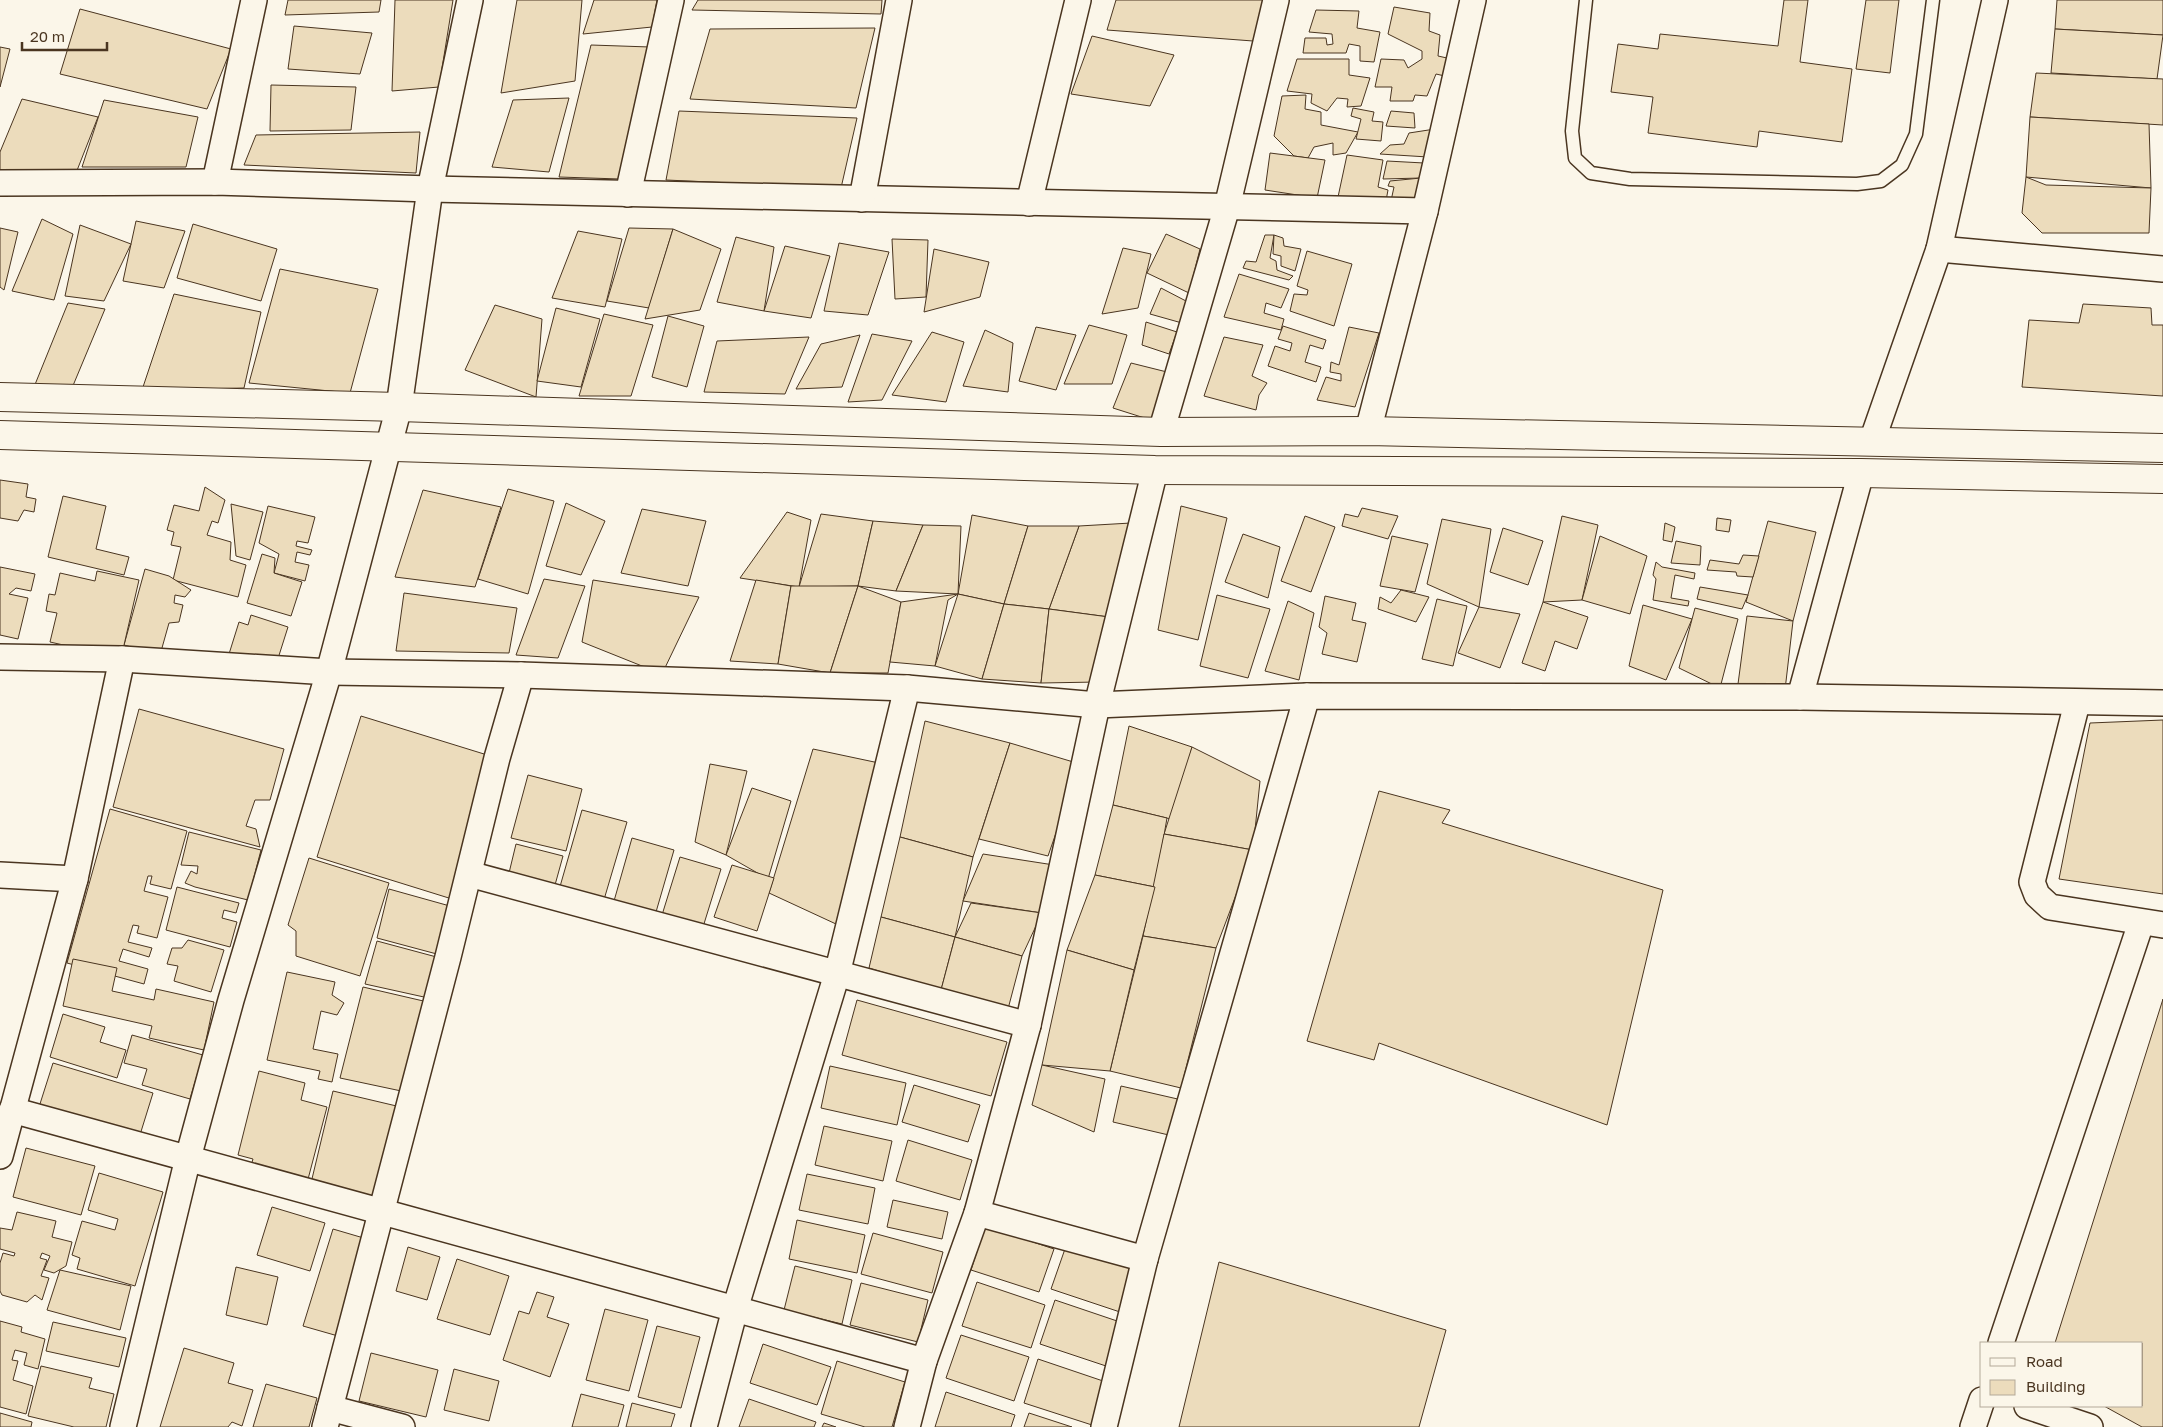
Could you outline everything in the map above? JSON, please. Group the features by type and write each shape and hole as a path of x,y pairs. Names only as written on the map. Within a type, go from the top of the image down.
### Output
{"street":[{"path":"215,182 254,0"},
{"path":"123,1427 188,1158 231,1000 329,672 399,407 430,189 470,0"},
{"path":"628,194 670,0"},
{"path":"862,199 899,0"},
{"path":"1029,202 1078,0"},
{"path":"1161,432 1227,207 1276,0"},
{"path":"1368,431 1425,211 1474,0"},
{"path":"1872,441 1939,249 1995,0"},
{"path":"0,184 215,182 628,194 1425,211"},
{"path":"1939,249 2163,269"},
{"path":"0,397 399,407 1161,432 1368,431 2163,448"},
{"path":"0,434 1155,470 1861,473 2163,479"},
{"path":"907,1427 924,1361 977,1214 1028,1025 1097,705 1155,470"},
{"path":"1800,697 1861,473"},
{"path":"0,657 122,659 329,672 521,675 908,688 1097,705 1307,696 1800,697 2163,704"},
{"path":"0,1156 75,879 122,659"},
{"path":"402,1427 328,1417 469,874 497,758 521,675"},
{"path":"704,1427 735,1309 837,974 908,688"},
{"path":"1104,1427 1144,1259 1307,696"},
{"path":"2001,1342 2152,924 2050,907 2038,895 2032,882 2077,703"},
{"path":"469,874 1028,1025"},
{"path":"0,875 75,879"},
{"path":"12,1110 924,1361"},
{"path":"977,1214 1144,1259"},
{"path":"1972,1427 1980,1405"},
{"path":"2030,1407 2090,1427"}],"lane":[{"path":"1586,0 1572,131 1576,158 1591,173 1630,179 1856,184 1881,181 1902,165 1916,134 1933,0"}],"building":[{"path":"288,0 381,0 379,12 285,15"},
{"path":"395,0 453,0 439,87 392,91"},
{"path":"517,0 582,0 575,81 501,93"},
{"path":"594,0 657,0 652,27 583,34"},
{"path":"698,0 882,0 881,14 692,10"},
{"path":"1116,0 1265,0 1253,41 1107,30"},
{"path":"1784,0 1808,0 1800,62 1852,69 1842,142 1759,131 1757,147 1648,133 1653,97 1611,92 1618,44 1658,49 1660,34 1778,46"},
{"path":"1866,0 1899,0 1890,73 1856,69"},
{"path":"2057,0 2163,0 2163,35 2055,29"},
{"path":"1394,7 1430,13 1429,31 1440,35 1438,56 1447,58 1449,77 1436,74 1427,96 1415,95 1413,101 1390,101 1392,87 1375,87 1381,59 1404,60 1408,68 1422,59 1422,51 1388,34"},
{"path":"80,9 231,49 207,109 60,74"},
{"path":"1316,10 1359,11 1357,28 1380,32 1374,62 1360,61 1360,46 1349,44 1346,53 1303,53 1305,38 1326,38 1327,45 1333,44 1332,34 1309,32"},
{"path":"294,26 372,33 360,74 288,69"},
{"path":"875,28 856,108 690,99 710,29"},
{"path":"2055,29 2163,35 2157,79 2051,73"},
{"path":"1092,36 1174,55 1150,106 1071,94"},
{"path":"591,45 650,47 620,179 559,177"},
{"path":"0,47 10,49 0,87"},
{"path":"1297,59 1349,59 1349,75 1370,78 1361,106 1347,107 1348,99 1337,98 1327,111 1311,103 1312,94 1287,91"},
{"path":"2036,73 2163,79 2163,125 2030,117"},
{"path":"271,85 356,87 351,130 270,131"},
{"path":"1306,95 1305,109 1321,112 1321,125 1358,132 1346,153 1333,155 1333,143 1314,147 1308,158 1294,156 1274,136 1282,96"},
{"path":"569,98 549,172 492,167 513,100"},
{"path":"22,99 98,117 76,173 0,170 0,152"},
{"path":"104,100 198,117 186,167 82,167"},
{"path":"1353,108 1374,112 1372,121 1383,122 1381,141 1356,139 1361,119 1351,116"},
{"path":"679,111 857,118 841,188 666,180"},
{"path":"1391,111 1414,113 1415,128 1386,126"},
{"path":"2030,117 2149,124 2151,188 2026,177"},
{"path":"1435,129 1428,157 1380,154 1390,145 1404,144 1409,133"},
{"path":"420,132 416,173 244,165 256,135"},
{"path":"1270,153 1325,160 1317,198 1265,190"},
{"path":"1347,155 1383,160 1378,187 1388,190 1385,206 1372,205 1373,197 1338,197"},
{"path":"1387,161 1424,163 1421,178 1383,179"},
{"path":"2026,177 2046,185 2151,188 2149,233 2042,233 2022,213"},
{"path":"1421,178 1416,208 1389,210 1394,187 1388,186 1390,181"},
{"path":"42,219 73,234 54,300 12,291"},
{"path":"136,221 185,231 164,288 123,281"},
{"path":"193,224 277,249 261,301 177,278"},
{"path":"80,225 131,244 104,301 65,296"},
{"path":"0,228 18,232 4,290 0,287"},
{"path":"629,228 673,229 649,308 607,301"},
{"path":"673,229 721,249 700,310 645,319"},
{"path":"578,231 622,239 605,307 552,298"},
{"path":"1166,234 1200,249 1189,293 1147,273"},
{"path":"1265,235 1274,235 1270,258 1276,261 1277,270 1293,276 1289,280 1243,268 1246,261 1256,262"},
{"path":"1274,235 1283,238 1284,246 1301,249 1295,271 1281,266 1281,256 1273,254"},
{"path":"736,237 774,247 764,311 717,302"},
{"path":"892,239 928,240 926,297 895,299"},
{"path":"839,243 889,252 868,315 824,311"},
{"path":"785,246 830,256 811,318 764,311"},
{"path":"1123,248 1151,254 1138,308 1102,314"},
{"path":"934,249 989,262 980,297 924,312"},
{"path":"1307,251 1352,264 1334,326 1290,311 1294,294 1307,295 1308,290 1297,286"},
{"path":"280,269 378,289 350,393 249,383"},
{"path":"1239,274 1289,289 1281,308 1266,303 1264,313 1284,319 1281,330 1224,317"},
{"path":"1161,288 1186,301 1182,323 1150,314"},
{"path":"174,294 261,312 244,388 142,390"},
{"path":"68,303 105,309 72,388 34,387"},
{"path":"2083,304 2151,308 2152,325 2163,325 2163,396 2022,387 2029,320 2079,323"},
{"path":"495,305 542,319 536,397 465,370"},
{"path":"556,308 600,319 581,387 537,381"},
{"path":"604,314 653,325 631,396 579,396"},
{"path":"668,316 704,326 687,387 652,377"},
{"path":"1146,322 1177,332 1169,354 1142,345"},
{"path":"1089,325 1127,335 1112,384 1064,384"},
{"path":"1283,326 1326,340 1323,349 1310,345 1305,362 1321,367 1316,382 1268,366 1275,346 1290,351 1292,343 1278,339"},
{"path":"1036,327 1076,335 1056,390 1019,381"},
{"path":"1349,327 1379,333 1355,407 1317,400 1326,377 1341,381 1341,374 1330,372 1331,362 1339,365"},
{"path":"985,330 1013,343 1008,392 963,386"},
{"path":"932,332 964,342 946,402 892,395"},
{"path":"872,334 912,341 882,400 848,402"},
{"path":"860,335 842,387 796,389 821,344"},
{"path":"809,337 785,394 704,392 717,341"},
{"path":"1224,337 1263,345 1252,376 1267,383 1259,395 1256,410 1204,396"},
{"path":"1131,363 1171,373 1154,421 1113,408"},
{"path":"0,480 28,484 26,497 36,499 34,512 24,510 18,521 0,518"},
{"path":"205,487 225,500 218,523 212,521 207,535 231,542 230,560 246,565 238,597 173,580 181,547 171,545 174,532 167,530 174,505 199,511"},
{"path":"508,489 554,501 528,594 478,579"},
{"path":"423,490 501,507 475,587 395,577"},
{"path":"63,496 106,506 96,549 129,557 124,575 48,557"},
{"path":"566,503 605,521 581,575 546,566"},
{"path":"231,504 263,512 250,560 236,556"},
{"path":"268,506 315,517 308,543 297,541 296,546 312,550 310,555 297,552 295,562 309,565 305,581 274,573 279,554 259,543"},
{"path":"1181,506 1227,518 1198,640 1158,630"},
{"path":"1362,508 1398,516 1388,539 1342,526 1345,514 1358,517"},
{"path":"642,509 706,521 688,586 621,573"},
{"path":"787,512 811,520 799,587 740,578"},
{"path":"821,514 873,521 858,586 799,587"},
{"path":"972,515 1028,526 1004,604 958,594"},
{"path":"1305,516 1335,527 1311,592 1281,581"},
{"path":"1562,516 1598,525 1582,600 1543,602"},
{"path":"1717,518 1731,520 1729,532 1716,530"},
{"path":"1442,519 1491,529 1479,607 1427,584"},
{"path":"873,521 923,525 896,591 858,586"},
{"path":"1768,521 1816,532 1793,621 1746,602"},
{"path":"1131,523 1109,617 1049,609 1079,526"},
{"path":"1665,523 1675,527 1672,542 1663,540"},
{"path":"923,525 961,526 958,594 896,591"},
{"path":"1028,526 1079,526 1049,609 1004,604"},
{"path":"1503,528 1543,541 1528,585 1490,572"},
{"path":"1243,534 1280,547 1268,598 1225,582"},
{"path":"1392,536 1428,544 1415,592 1380,586"},
{"path":"1600,536 1647,556 1630,614 1582,600"},
{"path":"1676,541 1701,546 1700,565 1671,563"},
{"path":"262,554 275,558 274,573 302,582 291,616 247,603"},
{"path":"1743,555 1759,556 1753,577 1737,576 1736,572 1707,570 1710,560 1739,564"},
{"path":"1656,562 1662,567 1695,573 1694,579 1675,575 1671,598 1689,601 1688,606 1653,600 1656,579 1653,575"},
{"path":"0,567 35,574 31,591 16,588 9,594 28,598 18,639 0,635"},
{"path":"145,569 169,576 191,590 185,597 175,595 174,603 183,605 179,622 169,623 160,655 124,645"},
{"path":"97,571 139,580 121,658 50,642 57,613 46,611 49,594 55,595 60,573 95,581"},
{"path":"544,579 585,586 558,658 516,655"},
{"path":"593,580 699,597 662,674 582,642"},
{"path":"756,580 791,586 778,664 730,661"},
{"path":"791,586 858,586 830,673 778,664"},
{"path":"858,586 901,602 888,673 830,673"},
{"path":"1700,587 1748,595 1742,609 1697,599"},
{"path":"1401,590 1429,597 1416,622 1378,609 1380,597 1391,603"},
{"path":"404,593 517,608 509,653 396,651"},
{"path":"958,594 948,600 935,666 890,662 901,602"},
{"path":"958,594 1004,604 982,679 935,666"},
{"path":"1217,595 1270,609 1248,678 1200,666"},
{"path":"1325,596 1356,603 1352,620 1366,623 1357,662 1322,654 1327,633 1319,627"},
{"path":"1437,599 1467,606 1453,666 1422,659"},
{"path":"1288,601 1314,613 1299,680 1265,671"},
{"path":"1543,602 1588,617 1577,649 1555,641 1545,671 1522,663"},
{"path":"1004,604 1049,609 1041,683 982,679"},
{"path":"1643,605 1692,619 1666,680 1629,666"},
{"path":"1479,607 1520,614 1500,668 1458,653"},
{"path":"1695,608 1738,619 1720,688 1679,668"},
{"path":"1049,609 1109,617 1098,682 1041,683"},
{"path":"251,615 288,627 275,668 229,654 239,622 248,625"},
{"path":"1747,616 1793,621 1785,690 1738,684"},
{"path":"139,709 284,749 270,800 255,800 246,826 256,829 260,847 113,807"},
{"path":"361,716 497,758 452,899 317,857"},
{"path":"2163,720 2163,894 2059,879 2090,723"},
{"path":"925,721 1010,743 973,857 900,837"},
{"path":"1129,726 1192,747 1175,820 1113,805"},
{"path":"1010,743 1080,764 1048,856 979,839"},
{"path":"1192,747 1260,781 1253,850 1164,834"},
{"path":"813,749 879,763 836,924 769,893"},
{"path":"710,764 747,771 726,855 695,842"},
{"path":"528,775 582,789 566,851 511,838"},
{"path":"752,788 791,801 768,879 726,855"},
{"path":"1379,791 1450,810 1442,823 1663,890 1607,1125 1379,1043 1374,1060 1307,1041"},
{"path":"1113,805 1167,818 1155,887 1095,875"},
{"path":"110,809 187,831 171,889 150,884 152,876 148,876 144,891 168,897 157,938 137,933 139,926 133,925 128,942 152,948 149,957 123,949 119,961 148,969 144,984 67,963"},
{"path":"582,810 627,822 603,903 559,890"},
{"path":"189,832 261,850 248,900 185,883 191,871 197,874 198,866 181,865"},
{"path":"1164,834 1253,850 1216,948 1143,936"},
{"path":"900,837 973,857 955,937 881,917"},
{"path":"632,838 674,850 656,912 614,901"},
{"path":"516,844 563,856 555,885 509,873"},
{"path":"983,854 1054,865 1042,913 963,901"},
{"path":"680,857 721,869 703,927 662,915"},
{"path":"309,858 389,883 360,976 296,956 296,931 288,925"},
{"path":"732,865 774,878 757,931 714,917"},
{"path":"1095,875 1155,887 1134,970 1067,950"},
{"path":"177,887 239,903 236,913 224,910 222,918 237,922 230,947 166,930"},
{"path":"389,889 457,908 448,957 377,938"},
{"path":"971,903 1042,913 1022,956 955,937"},
{"path":"881,917 955,937 941,990 869,968"},
{"path":"1143,936 1216,948 1181,1088 1110,1071"},
{"path":"955,937 1022,956 1008,1009 941,990"},
{"path":"188,940 224,950 211,992 174,981 178,966 167,964 172,948 182,948"},
{"path":"377,941 444,959 433,999 365,984"},
{"path":"1067,950 1134,970 1110,1071 1042,1065"},
{"path":"73,959 117,968 112,991 154,1000 156,989 214,1002 204,1050 149,1038 152,1026 63,1006"},
{"path":"287,972 335,982 332,995 344,1003 337,1015 321,1011 313,1049 338,1054 332,1082 318,1079 320,1071 267,1060"},
{"path":"363,987 432,1003 406,1092 340,1078"},
{"path":"2163,999 2163,1427 2142,1427 2106,1407 2143,1407 2143,1342 2055,1342"},
{"path":"857,1000 1007,1042 991,1096 842,1055"},
{"path":"63,1014 105,1027 100,1042 126,1050 117,1078 50,1057"},
{"path":"132,1035 203,1055 190,1099 142,1085 147,1069 124,1063"},
{"path":"53,1063 153,1093 139,1138 39,1107"},
{"path":"1042,1065 1105,1079 1094,1132 1032,1105"},
{"path":"830,1066 906,1083 897,1125 821,1108"},
{"path":"259,1071 305,1083 301,1100 327,1107 307,1183 250,1169 253,1159 238,1155"},
{"path":"914,1085 980,1105 968,1142 902,1122"},
{"path":"1121,1086 1182,1100 1173,1136 1113,1122"},
{"path":"333,1091 405,1108 380,1209 311,1183"},
{"path":"824,1126 892,1141 883,1181 815,1165"},
{"path":"908,1140 972,1160 960,1200 896,1181"},
{"path":"26,1148 95,1166 81,1215 13,1197"},
{"path":"99,1173 163,1192 135,1286 77,1269 80,1258 72,1255 82,1221 115,1230 118,1219 88,1210"},
{"path":"807,1174 875,1188 868,1224 799,1210"},
{"path":"893,1200 948,1212 942,1239 887,1227"},
{"path":"272,1207 325,1223 310,1271 257,1255"},
{"path":"17,1212 56,1221 52,1237 72,1242 66,1266 54,1273 44,1270 50,1256 42,1253 40,1258 47,1260 41,1276 49,1278 42,1300 35,1295 27,1302 2,1295 0,1291 0,1263 3,1253 14,1256 15,1253 0,1249 0,1228 12,1230"},
{"path":"797,1220 865,1235 857,1273 789,1259"},
{"path":"985,1226 1054,1249 1039,1292 971,1270"},
{"path":"333,1229 367,1239 338,1336 303,1326"},
{"path":"873,1233 943,1252 932,1293 861,1274"},
{"path":"1066,1246 1134,1269 1120,1312 1051,1289"},
{"path":"408,1247 440,1257 427,1300 396,1291"},
{"path":"457,1259 509,1276 490,1335 437,1319"},
{"path":"1219,1262 1446,1330 1419,1427 1179,1427"},
{"path":"795,1266 852,1280 842,1324 784,1310"},
{"path":"236,1267 278,1277 267,1325 226,1315"},
{"path":"60,1270 131,1286 120,1330 47,1310"},
{"path":"977,1282 1045,1305 1031,1348 962,1326"},
{"path":"861,1283 928,1300 918,1342 850,1325"},
{"path":"537,1292 554,1297 547,1317 569,1324 550,1377 503,1360 519,1311 529,1314"},
{"path":"1055,1300 1123,1323 1109,1367 1040,1344"},
{"path":"605,1309 648,1320 629,1391 586,1380"},
{"path":"0,1321 22,1327 21,1332 45,1339 38,1369 24,1365 27,1353 15,1350 12,1360 18,1361 13,1380 33,1386 26,1414 0,1407"},
{"path":"53,1322 126,1338 119,1367 46,1351"},
{"path":"657,1326 700,1337 681,1408 638,1397"},
{"path":"961,1335 1029,1357 1014,1401 946,1378"},
{"path":"763,1344 831,1367 817,1405 750,1383"},
{"path":"184,1348 234,1363 228,1383 253,1390 242,1426 232,1422 228,1427 160,1427"},
{"path":"371,1353 438,1370 426,1417 359,1401"},
{"path":"1038,1359 1106,1382 1092,1425 1024,1403"},
{"path":"837,1361 905,1382 892,1427 865,1427 821,1414"},
{"path":"41,1366 92,1378 89,1388 114,1394 106,1427 74,1427 28,1416"},
{"path":"454,1369 499,1381 489,1421 444,1410"},
{"path":"266,1384 317,1398 309,1427 253,1427"},
{"path":"946,1392 1015,1415 1011,1427 935,1427"},
{"path":"581,1394 624,1405 618,1427 572,1427"},
{"path":"749,1399 816,1422 814,1427 739,1427"},
{"path":"632,1403 675,1414 671,1427 626,1427"},
{"path":"0,1413 32,1422 31,1427 0,1427"},
{"path":"1029,1413 1072,1427 1024,1427"},
{"path":"824,1423 836,1427 822,1427"}]}
